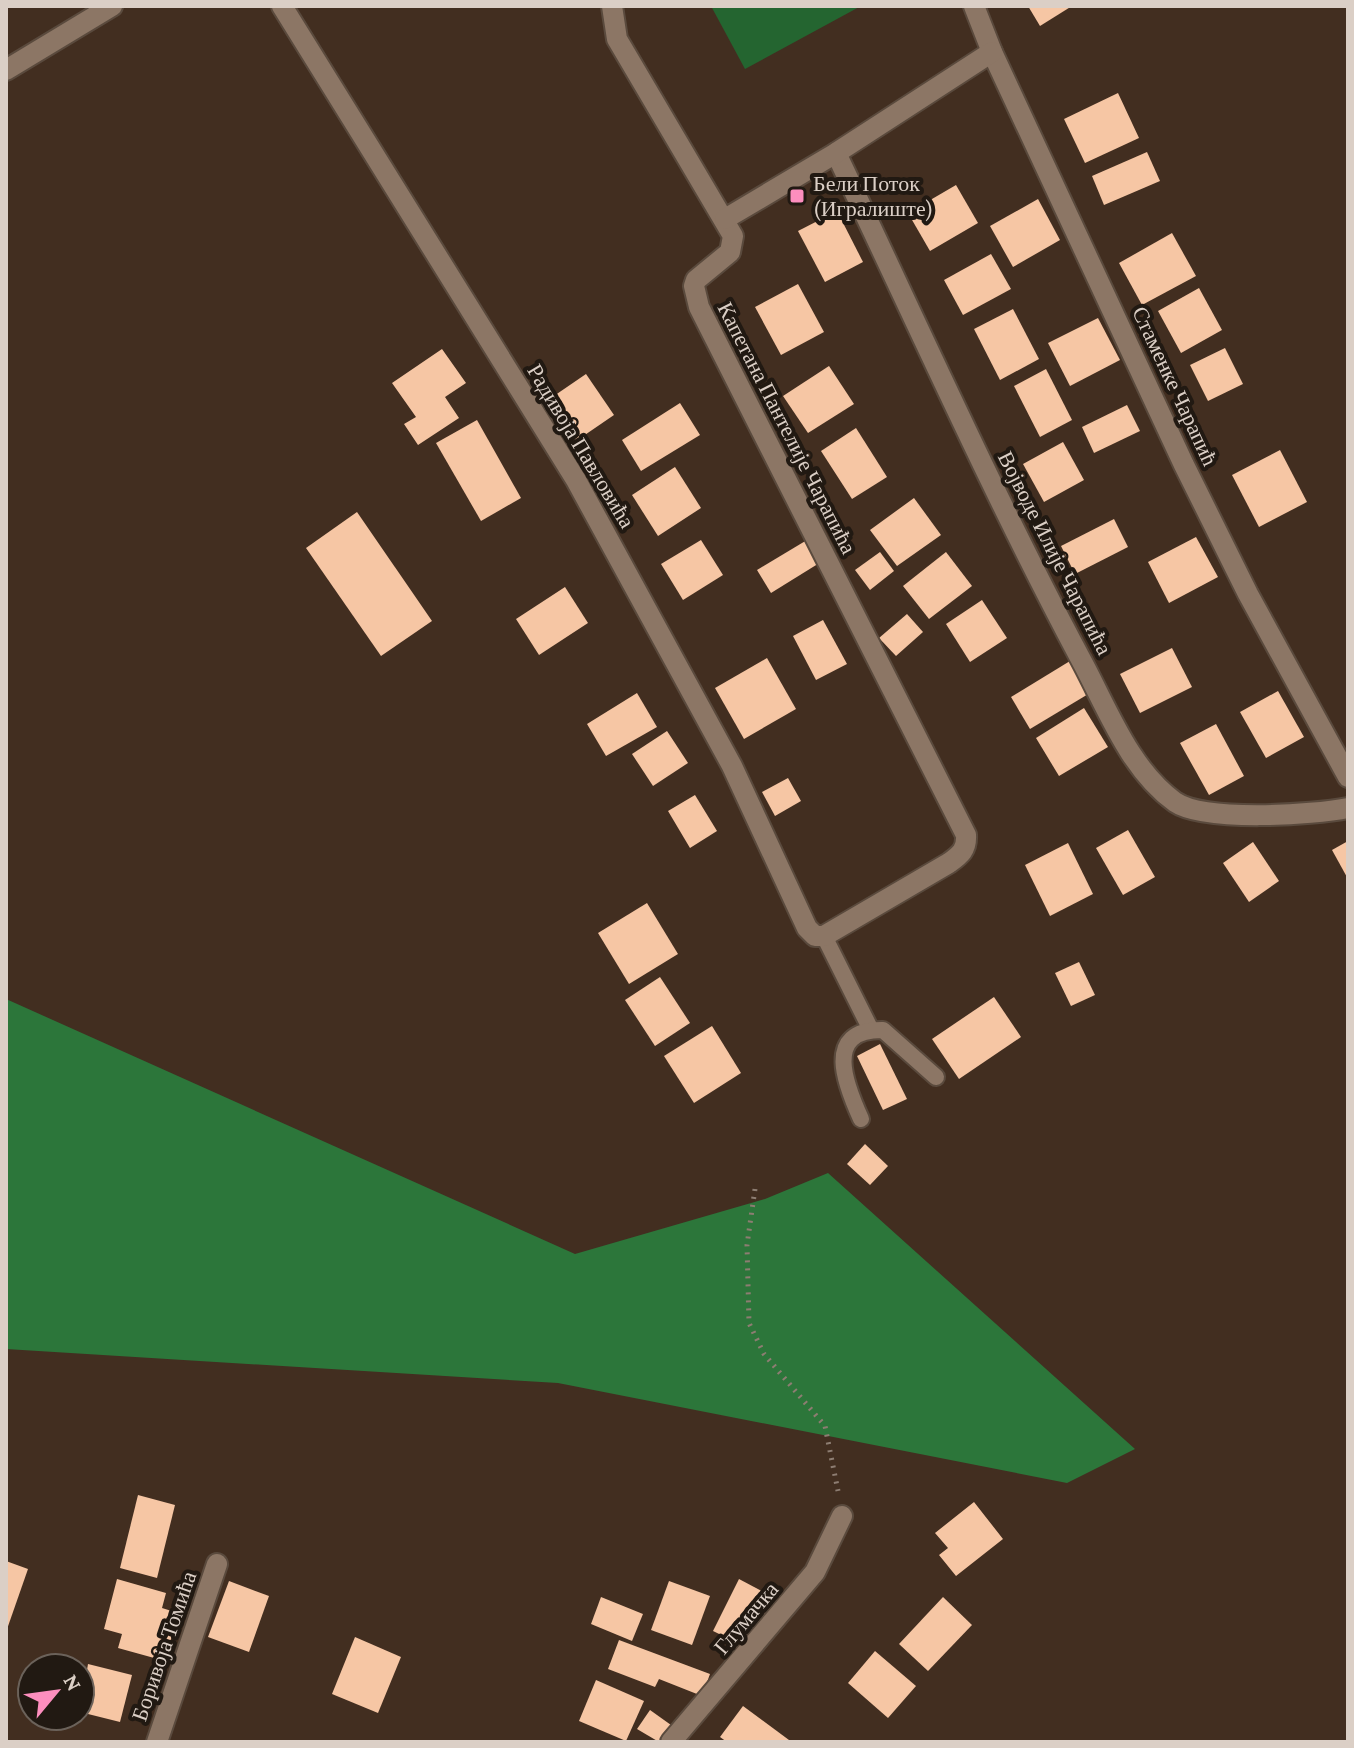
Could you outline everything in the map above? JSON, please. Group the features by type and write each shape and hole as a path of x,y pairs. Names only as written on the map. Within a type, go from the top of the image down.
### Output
{"street":[{"path":"6,70 112,6"},
{"name":"Радивоја Павловића","path":"282,6 576,480 732,766 815,932"},
{"name":"Капетана Пантелије Чарапића","path":"612,6 612,24 617,39 733,236 730,252 700,274 694,286 695,295 966,835 967,845 949,863 815,932"},
{"name":"Стаменке Чарапић","path":"974,6 992,52 1184,465 1248,594 1348,777"},
{"path":"725,219 836,153 992,52"},
{"name":"Војводе Илије Чарапића","path":"836,153 1036,572 1137,765 1178,804 1208,812 1277,815 1348,808"},
{"name":"Глумачка","path":"671,1742 815,1572 842,1516"},
{"name":"Боривоја Томића","path":"157,1742 217,1564"}],"lane":[{"path":"815,932 871,1030"},
{"path":"861,1119 841,1065 846,1048 871,1030 883,1030 894,1037 936,1077"}],"path":[{"path":"755,1189 747,1245 749,1323 764,1354 825,1426 842,1516"}],"green space":[{"path":"711,6 861,6 745,69"},
{"path":"6,999 575,1254 765,1199 828,1173 1135,1449 1067,1483 558,1383 6,1349"}],"building":[{"path":"1028,6 1072,6 1040,26"},
{"path":"1118,93 1139,138 1085,163 1064,119"},
{"path":"1147,152 1160,181 1104,205 1092,176"},
{"path":"956,185 978,223 930,251 908,213"},
{"path":"1038,199 1060,240 1013,267 990,226"},
{"path":"837,211 863,262 825,282 798,231"},
{"path":"1172,233 1196,276 1142,305 1119,263"},
{"path":"991,254 1011,289 963,315 944,280"},
{"path":"798,284 824,332 781,355 755,307"},
{"path":"1199,288 1222,330 1181,353 1158,311"},
{"path":"1013,309 1039,359 1000,380 974,329"},
{"path":"1098,318 1120,360 1070,386 1048,343"},
{"path":"1225,348 1243,384 1208,401 1190,365"},
{"path":"442,349 466,383 445,397 459,418 418,445 404,424 416,417 392,383"},
{"path":"829,366 854,404 808,433 783,396"},
{"path":"1046,369 1072,420 1040,437 1014,386"},
{"path":"586,374 614,415 576,441 548,400"},
{"path":"680,403 700,435 641,471 622,440"},
{"path":"1127,405 1140,431 1094,453 1082,427"},
{"path":"477,420 521,498 481,521 436,443"},
{"path":"856,428 887,477 852,499 821,451"},
{"path":"1063,442 1084,480 1044,502 1023,464"},
{"path":"1280,450 1307,502 1259,527 1232,475"},
{"path":"675,467 701,508 658,536 632,495"},
{"path":"914,498 941,535 897,566 870,530"},
{"path":"357,512 432,621 381,656 306,548"},
{"path":"1114,519 1128,547 1075,574 1061,546"},
{"path":"1196,537 1218,577 1169,603 1148,562"},
{"path":"701,540 723,575 683,600 661,564"},
{"path":"807,540 821,562 771,593 757,570"},
{"path":"880,552 894,571 870,590 855,570"},
{"path":"946,552 972,586 929,619 903,586"},
{"path":"565,587 588,623 539,655 516,619"},
{"path":"982,600 1007,638 970,662 946,624"},
{"path":"907,614 923,632 896,656 879,638"},
{"path":"823,620 847,664 816,680 793,636"},
{"path":"1172,648 1192,687 1140,713 1120,674"},
{"path":"767,658 796,709 744,739 715,688"},
{"path":"1070,661 1090,693 1030,729 1011,697"},
{"path":"1278,691 1304,737 1266,758 1240,712"},
{"path":"637,693 657,727 606,756 587,724"},
{"path":"1084,708 1108,747 1059,776 1036,738"},
{"path":"1216,724 1244,776 1209,795 1180,743"},
{"path":"667,731 688,763 653,786 632,754"},
{"path":"788,778 801,801 775,816 762,792"},
{"path":"695,795 717,831 690,848 668,811"},
{"path":"1128,830 1155,877 1123,895 1096,848"},
{"path":"1348,841 1348,879 1332,850"},
{"path":"1253,842 1279,881 1249,902 1223,863"},
{"path":"1068,843 1093,894 1050,916 1025,865"},
{"path":"647,903 678,954 629,984 598,933"},
{"path":"1079,962 1095,995 1071,1006 1055,973"},
{"path":"660,977 690,1023 655,1046 625,1000"},
{"path":"994,997 1021,1037 959,1079 932,1039"},
{"path":"712,1026 741,1073 694,1103 664,1056"},
{"path":"880,1044 907,1099 883,1110 857,1056"},
{"path":"865,1144 888,1166 870,1185 847,1164"},
{"path":"138,1495 175,1505 157,1578 120,1568"},
{"path":"974,1502 1003,1539 956,1576 939,1555 948,1548 935,1533"},
{"path":"6,1561 28,1569 6,1632"},
{"path":"117,1579 166,1593 162,1608 178,1613 165,1661 118,1648 122,1634 104,1629"},
{"path":"739,1579 769,1595 744,1646 713,1631"},
{"path":"229,1581 269,1596 249,1652 208,1637"},
{"path":"669,1581 710,1596 692,1645 651,1630"},
{"path":"601,1597 643,1614 632,1641 591,1624"},
{"path":"943,1597 972,1625 928,1671 899,1644"},
{"path":"355,1637 401,1657 378,1713 332,1694"},
{"path":"619,1640 710,1674 702,1696 659,1679 655,1687 608,1669"},
{"path":"875,1651 916,1686 888,1718 848,1683"},
{"path":"96,1666 132,1675 120,1722 96,1716"},
{"path":"596,1680 644,1701 626,1741 579,1721"},
{"path":"743,1706 789,1740 727,1742 720,1737"},
{"path":"650,1710 671,1725 659,1742 637,1729"}],"place":[{"name":"Бели Поток (Игралиште)","path":"797,196"}]}
